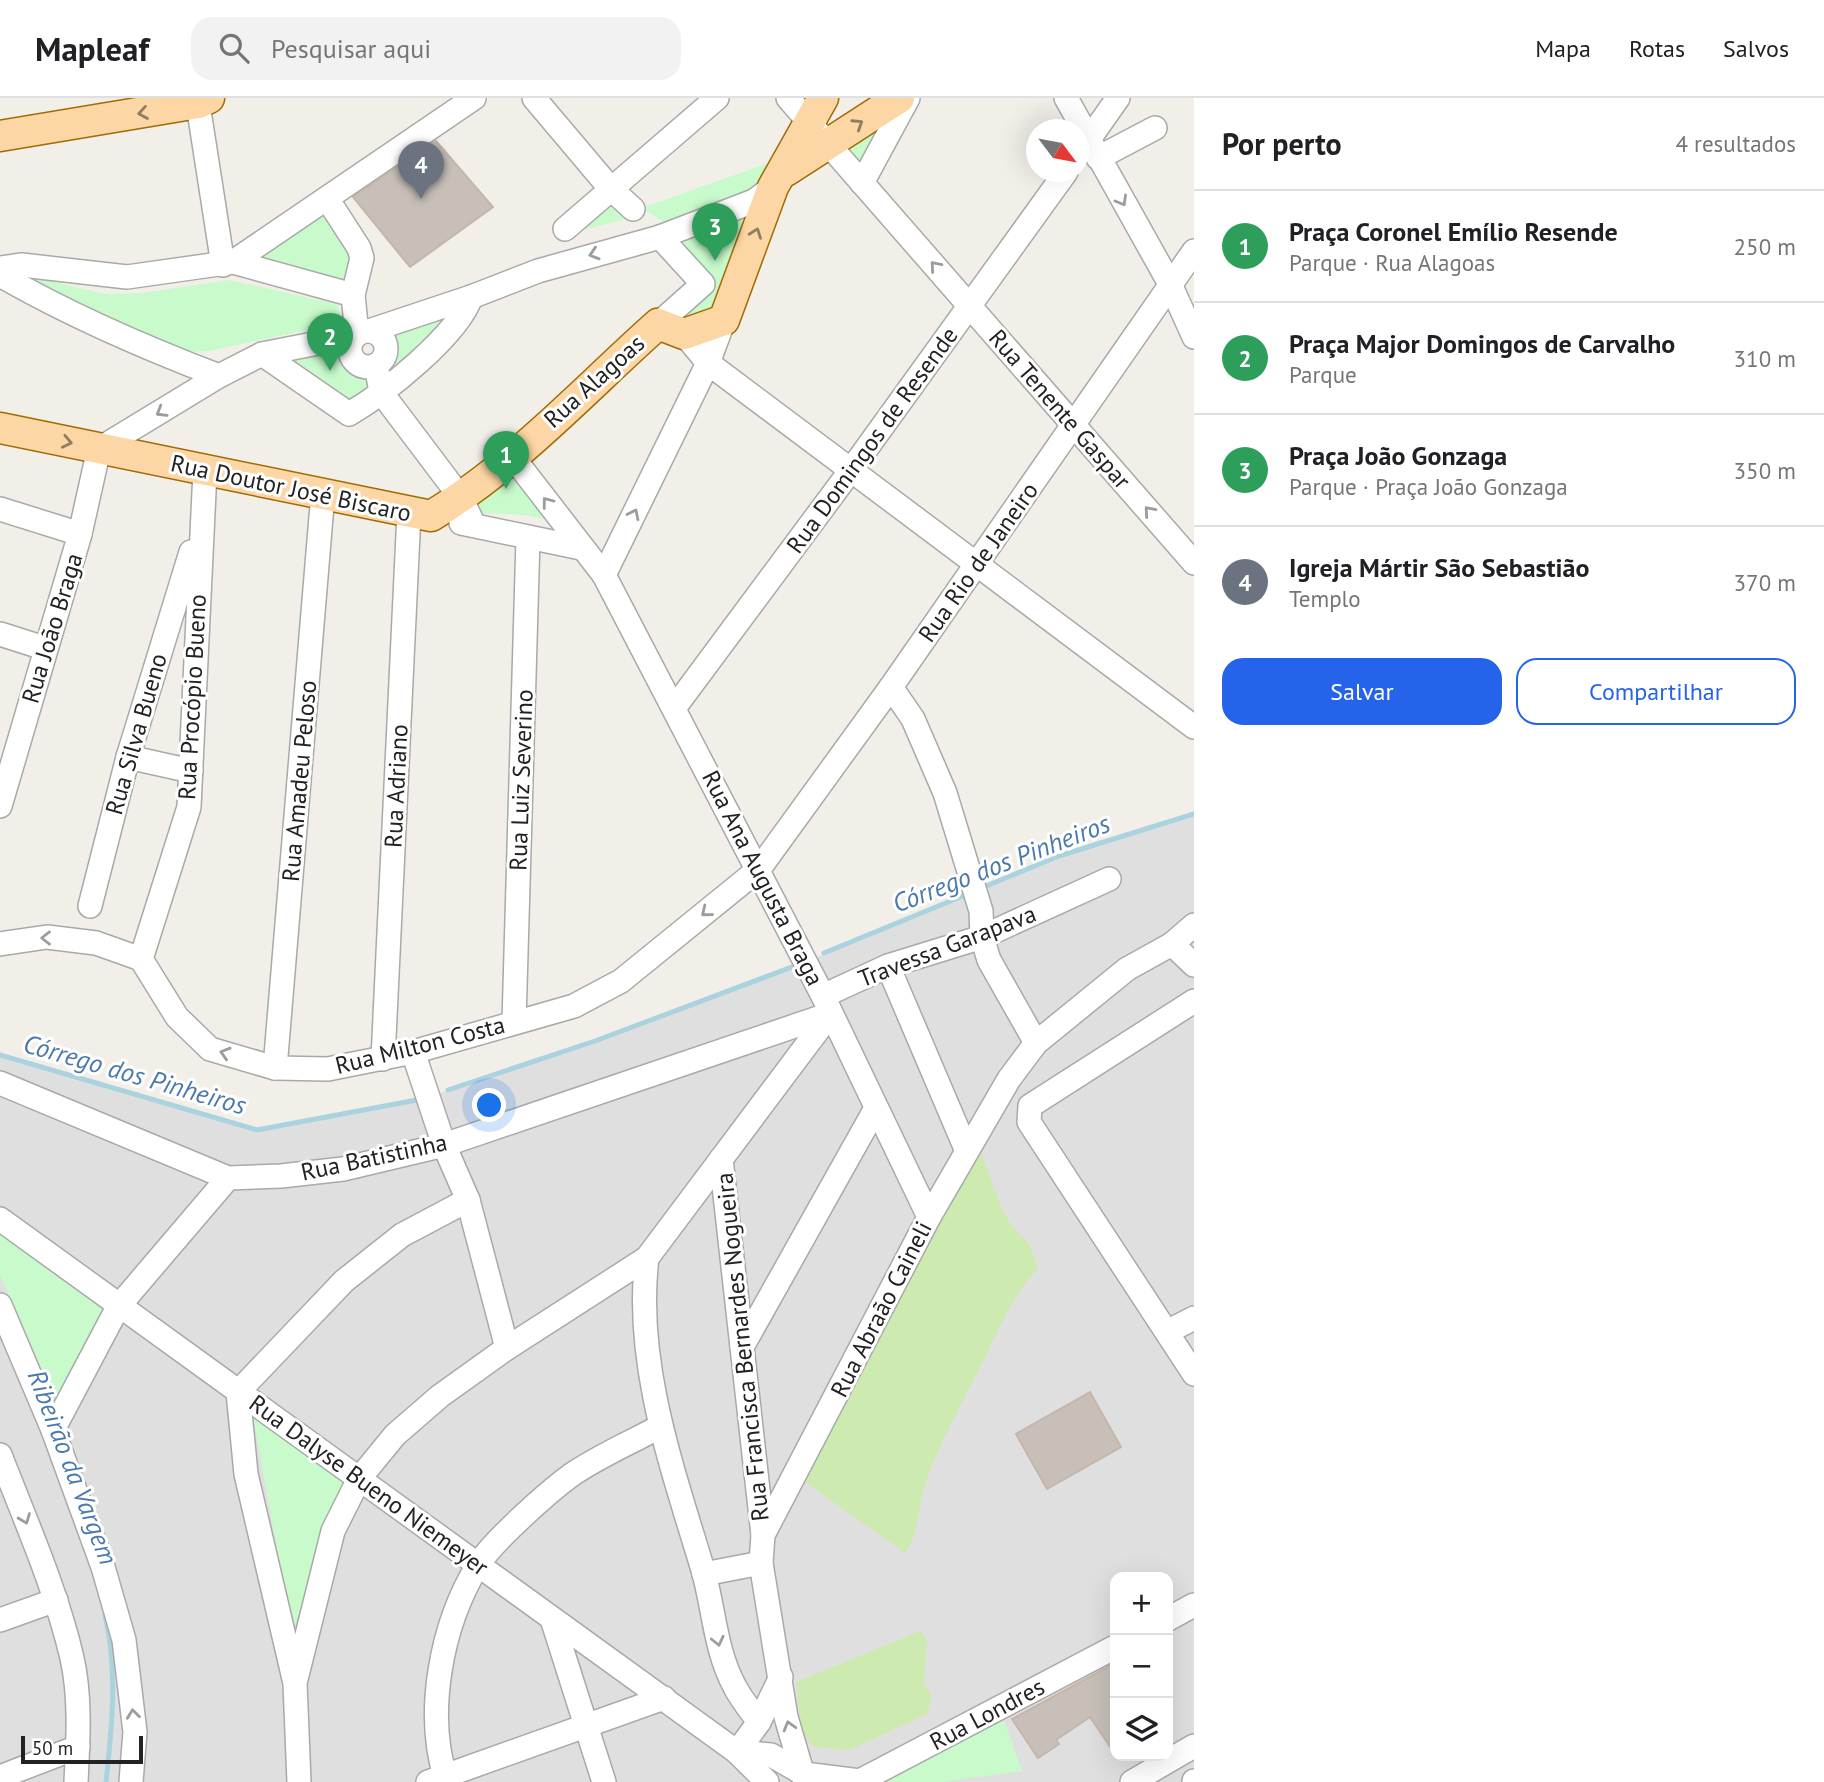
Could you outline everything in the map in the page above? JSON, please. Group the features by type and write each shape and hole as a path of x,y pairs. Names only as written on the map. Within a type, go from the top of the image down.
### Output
{"main road":[{"path":"723,320 776,181 820,122 899,98"},
{"path":"0,136 202,100"},
{"name":"Rua Alagoas","path":"420,515 461,498 671,329 723,320"},
{"name":"Rua Doutor José Biscaro","path":"0,428 420,515"}],"street":[{"path":"228,263 328,200 474,98"},
{"path":"534,98 610,188 633,209"},
{"path":"565,229 717,98"},
{"name":"Rua Tenente Gaspar","path":"788,98 820,122 862,183 1194,563"},
{"path":"862,183 908,98"},
{"path":"1066,98 1075,119"},
{"path":"1089,149 1118,98"},
{"path":"202,100 228,263"},
{"path":"1089,151 1155,128"},
{"path":"1089,153 1170,284 1194,337"},
{"path":"99,449 219,376 262,354 360,333 471,298 538,271 660,237 754,201 776,181"},
{"name":"Rua Domingos de Resende","path":"675,707 851,470 1059,182"},
{"path":"328,200 359,248 362,258 353,295 360,333 351,352 354,360 360,365 376,365 381,392 461,498 474,525"},
{"name":"Rua Alagoas","path":"660,237 703,280 702,288 671,329"},
{"name":"Rua Rio de Janeiro","path":"759,869 891,687 1194,251"},
{"path":"11,266 127,277 228,263 353,295"},
{"path":"0,275 69,315 219,376"},
{"path":"262,354 344,414 349,414 381,392 458,323 471,298"},
{"path":"604,575 708,363 723,320"},
{"path":"671,329 708,363 1194,727"},
{"name":"Rua João Braga","path":"0,806 3,780 80,534 99,449"},
{"name":"Rua Ana Augusta Braga","path":"512,456 604,575 759,869 929,1217"},
{"name":"Rua Procópio Bueno","path":"141,959 189,807 200,524 205,471"},
{"name":"Rua Amadeu Peloso","path":"275,1068 323,493"},
{"path":"0,509 80,534"},
{"name":"Rua Doutor José Biscaro","path":"420,515 581,548"},
{"name":"Rua Adriano","path":"383,1059 420,515"},
{"name":"Rua Silva Bueno","path":"90,906 128,757 200,524"},
{"name":"Rua Luiz Severino","path":"514,1022 527,538"},
{"path":"0,634 44,648"},
{"path":"891,687 913,719 945,793 982,926 1004,990 1036,1043"},
{"path":"128,757 191,771"},
{"name":"Rua Milton Costa","path":"141,959 177,1017 210,1048 275,1068 328,1069 413,1052 574,1006 621,981 759,869"},
{"name":"Travessa Garapava","path":"827,1005 888,966 982,926 1109,879"},
{"name":"Rua Abraão Caineli","path":"804,1778 786,1717 761,1563 763,1535 929,1217 1009,1079 1036,1043 1127,969 1172,944 1194,925"},
{"path":"0,944 47,937 96,943 141,959"},
{"path":"1172,944 1194,965"},
{"path":"888,966 966,1149"},
{"path":"1194,1001 1030,1106 1029,1122 1194,1374"},
{"path":"295,1683 333,1531 359,1479 396,1435 439,1396 507,1348 647,1258 721,1159 827,1005"},
{"name":"Rua Batistinha","path":"0,1083 228,1178 342,1168 444,1145 827,1005"},
{"path":"413,1052 444,1145 468,1200 507,1348"},
{"path":"741,1347 876,1108"},
{"name":"Rua Francisca Bernardes Nogueira","path":"721,1159 763,1535"},
{"path":"53,1430 118,1307 228,1178"},
{"path":"299,1782 295,1683 246,1474 238,1392 344,1281 402,1236 468,1200"},
{"name":"Rua Dalyse Bueno Niemeyer","path":"0,1219 118,1307 664,1698 737,1752 767,1782"},
{"path":"647,1258 642,1292 659,1427 704,1574 720,1650 734,1687 759,1722"},
{"path":"0,1305 53,1430 103,1567 124,1640 135,1732 131,1782"},
{"path":"1167,1332 1194,1318"},
{"path":"659,1427 571,1475 530,1511 479,1563 453,1614 442,1655 436,1703 440,1780 664,1698"},
{"path":"0,1455 56,1600 73,1660 77,1695 76,1782"},
{"path":"704,1574 761,1563"},
{"path":"0,1620 56,1600"},
{"path":"1173,1616 1194,1605"},
{"path":"552,1619 604,1782"},
{"name":"Rua Londres","path":"859,1781 1110,1650"},
{"path":"737,1752 759,1722 780,1677"},
{"path":"1132,1782 1194,1746"},
{"path":"0,1777 78,1747"},
{"path":"737,1752 771,1755 804,1778 859,1781"}],"shaded area":[{"path":"1194,814 1194,1782 0,1782 0,1055 257,1130 425,1098 595,1041 803,963 1059,856"}],"green space":[{"path":"909,107 863,169 843,148"},
{"path":"768,163 761,185 754,193 667,224 642,208"},
{"path":"612,191 633,217 564,235"},
{"path":"327,205 356,250 349,290 243,261"},
{"path":"741,216 747,230 716,313 680,315 715,282 674,241"},
{"path":"38,278 105,294 143,293 229,280 337,304 340,315 335,324 209,351 179,352 15,279"},
{"path":"462,304 417,349 373,379 373,352 382,338"},
{"path":"343,349 357,359 368,384 343,410 271,350"},
{"path":"506,469 520,479 559,522 525,515 480,513 471,500"},
{"path":"977,1141 1001,1207 1011,1225 1030,1245 1038,1269 1022,1287 1010,1308 947,1432 926,1482 916,1529 905,1553 805,1482"},
{"path":"0,1226 108,1309 59,1407 0,1275"},
{"path":"252,1411 349,1478 292,1633"},
{"path":"920,1631 927,1639 924,1684 932,1696 927,1714 850,1750 814,1747 801,1725 796,1682"},
{"path":"997,1701 1022,1771 943,1782 851,1782"}],"building":[{"path":"436,141 493,207 410,267 353,197"},
{"path":"1090,1392 1121,1447 1047,1489 1016,1434"},
{"path":"1110,1666 1110,1747 1090,1717 1056,1740 1059,1744 1038,1758 1012,1719"}],"waterway":[{"name":"Córrego dos Pinheiros","path":"979,889 1059,856 1194,814"},
{"name":"Córrego dos Pinheiros","path":"824,953 970,893"},
{"name":"Córrego dos Pinheiros","path":"448,1090 595,1041 800,964"},
{"name":"Córrego dos Pinheiros","path":"0,1055 257,1130 422,1099"},
{"name":"Ribeirão da Vargem","path":"105,1615 113,1677 106,1782"}],"place":[{"name":"Igreja Mártir São Sebastião","path":"421,199"},
{"name":"Praça João Gonzaga","path":"715,261"},
{"name":"Praça Major Domingos de Carvalho","path":"330,371"},
{"name":"Praça Coronel Emílio Resende","path":"506,489"}]}
